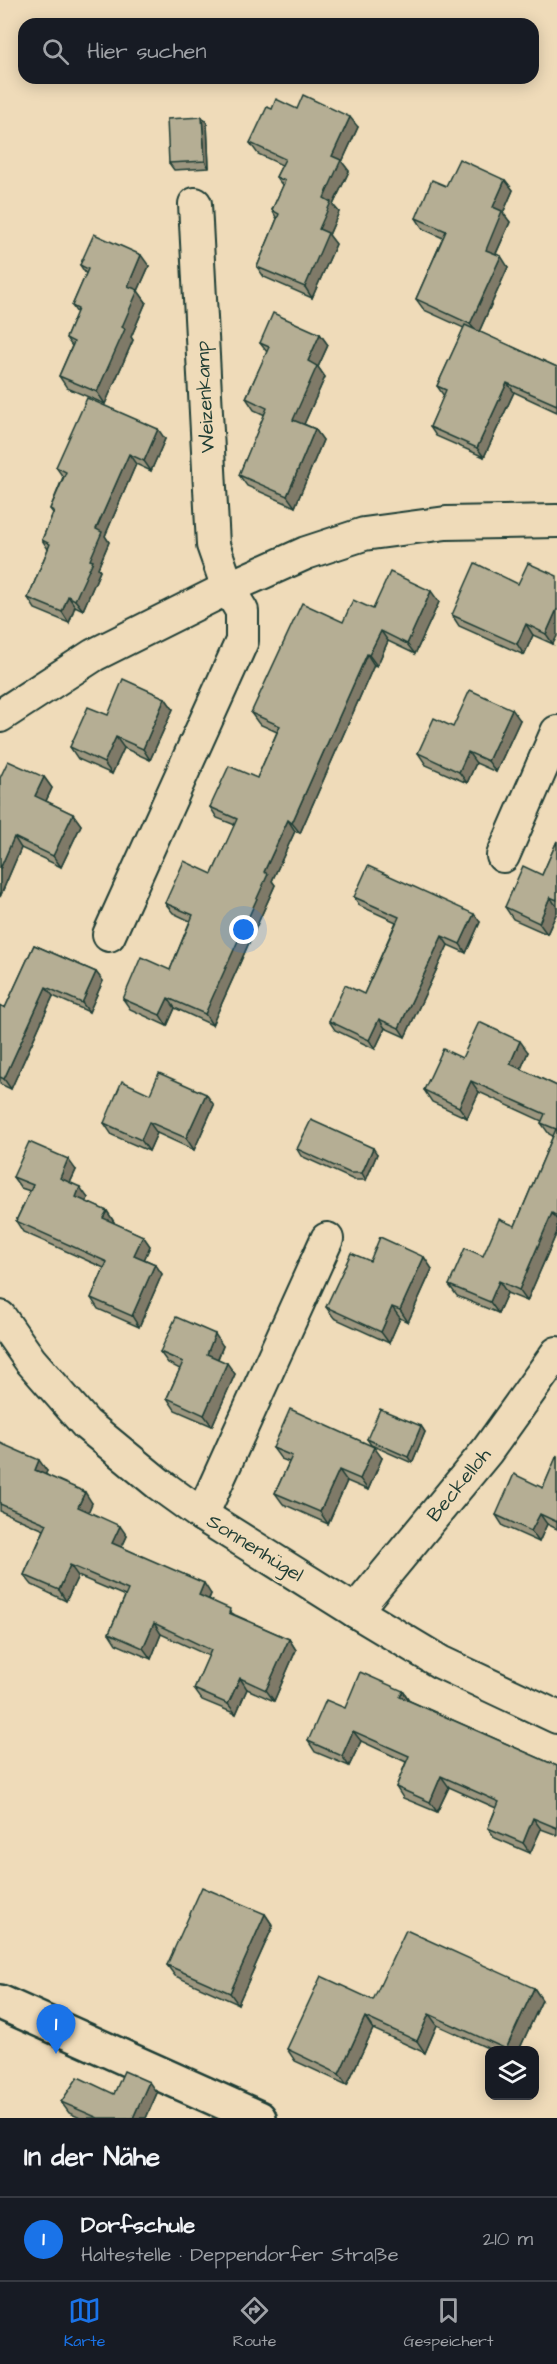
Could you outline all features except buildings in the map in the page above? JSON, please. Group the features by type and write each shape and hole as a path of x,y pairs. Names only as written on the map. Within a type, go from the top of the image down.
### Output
{"street":[{"name":"Weizenkamp","path":"109,935 242,641 242,611 228,588 213,545 195,204"},
{"path":"0,716 94,655 228,588 306,553 364,534 446,524 557,521"},
{"path":"503,856 557,732"},
{"path":"202,1515 327,1239"},
{"name":"Sonnenhügel","path":"0,1317 30,1360 86,1424 159,1484 202,1515 440,1662 557,1717"},
{"name":"Beckelloh","path":"355,1611 487,1451 557,1353"},
{"path":"0,2002 259,2118"}],"place":[{"name":"Dorfschule","path":"56,2054"}]}
